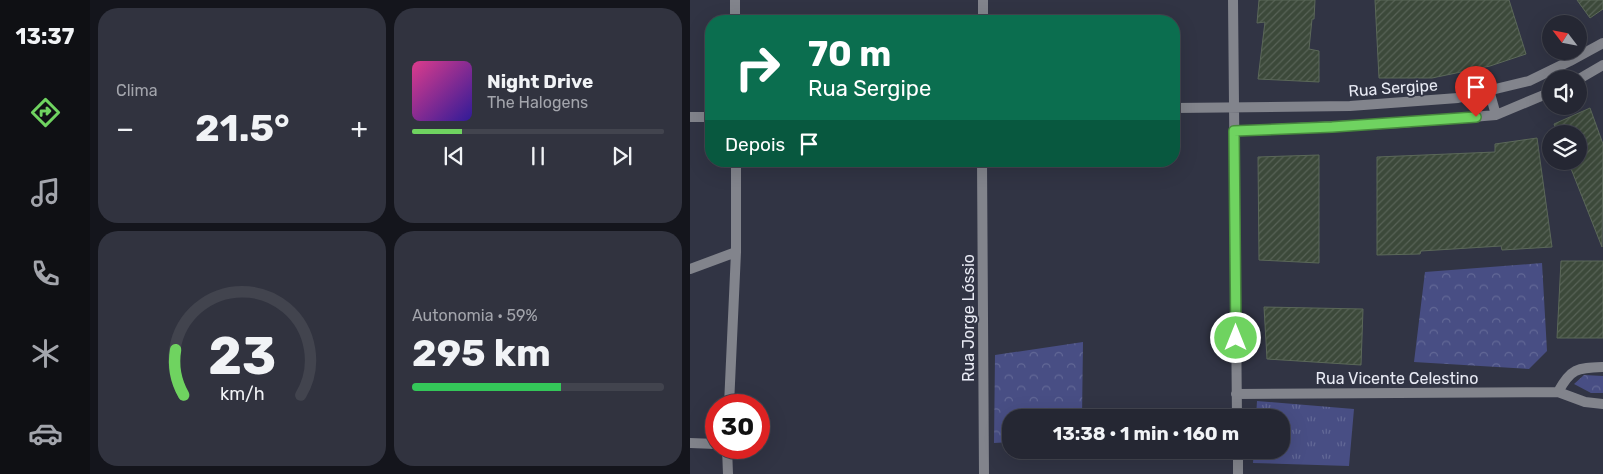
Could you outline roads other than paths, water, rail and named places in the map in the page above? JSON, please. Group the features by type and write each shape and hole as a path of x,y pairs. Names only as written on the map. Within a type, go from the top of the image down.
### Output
{"street":[{"path":"735,0 735,15"},
{"path":"983,15 984,0"},
{"path":"1234,0 1237,409"},
{"name":"Rua Sergipe","path":"1180,108 1350,106 1458,98 1529,81 1603,43"},
{"path":"1587,75 1603,65"},
{"path":"1489,90 1496,115"},
{"path":"1234,131 1381,124 1496,115 1542,96"},
{"path":"690,117 705,116"},
{"path":"730,394 736,252 736,167"},
{"name":"Rua Jorge Lóssio","path":"982,167 984,474"},
{"path":"690,269 736,252"},
{"path":"1558,392 1571,373 1580,369 1603,366"},
{"name":"Rua Vicente Celestino","path":"1236,394 1558,392 1585,402 1603,404"},
{"path":"690,443 705,444"},
{"path":"727,459 728,474"},
{"path":"1238,459 1238,474"}]}
